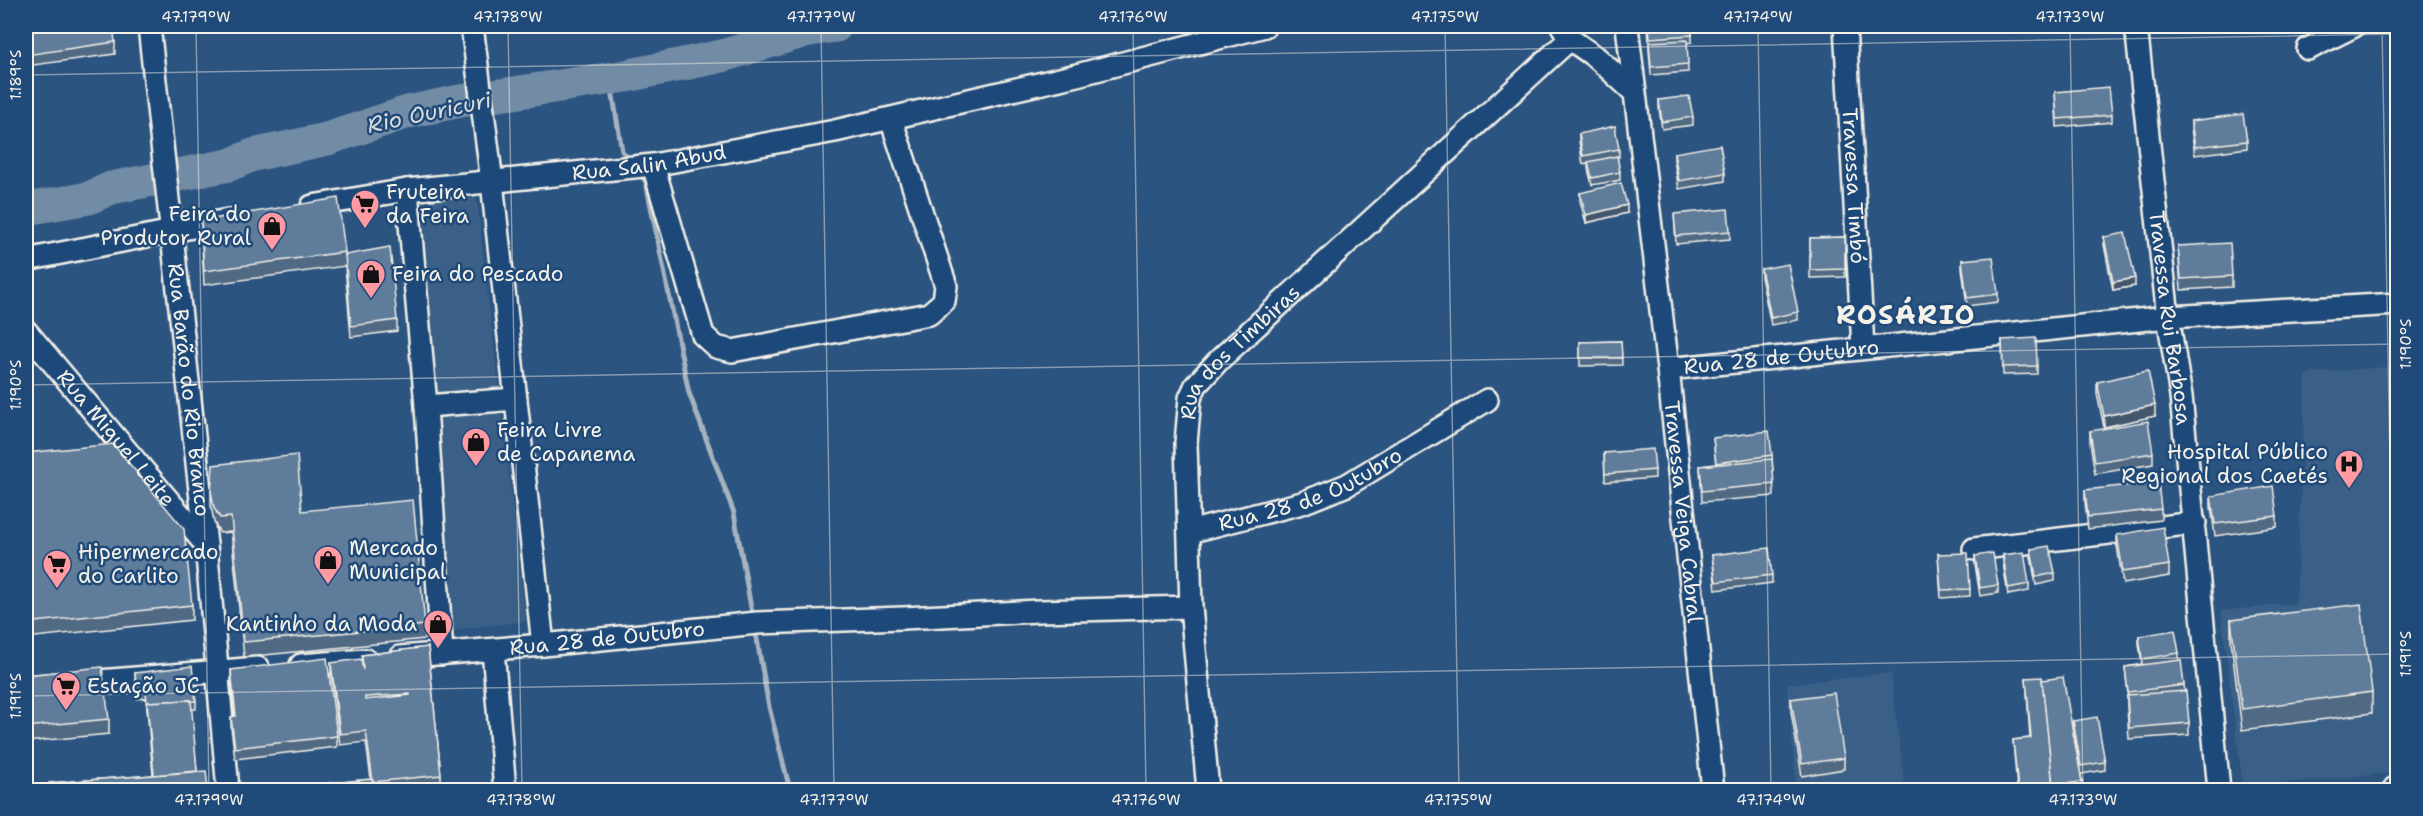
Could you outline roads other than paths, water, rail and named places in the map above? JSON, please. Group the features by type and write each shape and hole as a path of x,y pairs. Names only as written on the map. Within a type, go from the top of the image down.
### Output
{"street":[{"name":"Rua Barão do Rio Branco","path":"150,26 206,545 228,790"},
{"path":"472,26 492,182 543,645"},
{"name":"Rua Salin Abud","path":"290,210 407,190 653,165 891,119 1077,75 1265,26"},
{"name":"Travessa Veiga Cabral","path":"1627,26 1668,369 1713,790"},
{"name":"Travessa Timbó","path":"1845,26 1863,348"},
{"name":"Travessa Rui Barbosa","path":"2136,26 2168,317 2181,396 2195,524 2219,790"},
{"path":"2307,49 2354,26"},
{"path":"1566,32 1633,91"},
{"name":"Rua dos Timbiras","path":"1208,790 1191,607 1186,443 1187,412 1196,385 1566,32"},
{"path":"653,165 703,335 716,347 732,351 929,314 944,301 946,286 891,119"},
{"path":"407,190 426,406 442,654"},
{"path":"26,260 173,229 243,217"},
{"name":"Rua 28 de Outubro","path":"1668,369 2168,317 2397,304"},
{"name":"Rua Miguel Leite","path":"26,331 206,545"},
{"path":"426,406 516,399"},
{"name":"Rua 28 de Outubro","path":"1189,532 1325,496 1487,400"},
{"path":"1974,549 2195,524"},
{"name":"Rua 28 de Outubro","path":"26,687 493,650 757,623 1191,607"},
{"path":"493,650 505,790"}],"waterway":[{"name":"Rio Ouricuri","path":"26,209 89,198 111,188 229,165 253,155 327,139 408,112 460,101 626,76 722,56 809,30 836,26"},
{"path":"610,78 622,151 630,161"},
{"path":"638,171 646,182 689,393 734,513 753,619"},
{"path":"755,628 769,707 790,790"}],"place":[{"name":"Fruteira da Feira","path":"365,230"},
{"name":"Feira do Produtor Rural","path":"272,252"},
{"name":"Feira do Pescado","path":"371,300"},
{"name":"Feira Livre de Capanema","path":"476,468"},
{"name":"Hospital Público Regional dos Caetés","path":"2349,490"},
{"name":"Mercado Municipal","path":"328,586"},
{"name":"Hipermercado do Carlito","path":"57,590"},
{"name":"Kantinho da Moda","path":"438,650"},
{"name":"Estação JC","path":"66,712"}],"district":[{"name":"ROSÁRIO","path":"1906,315"}]}
